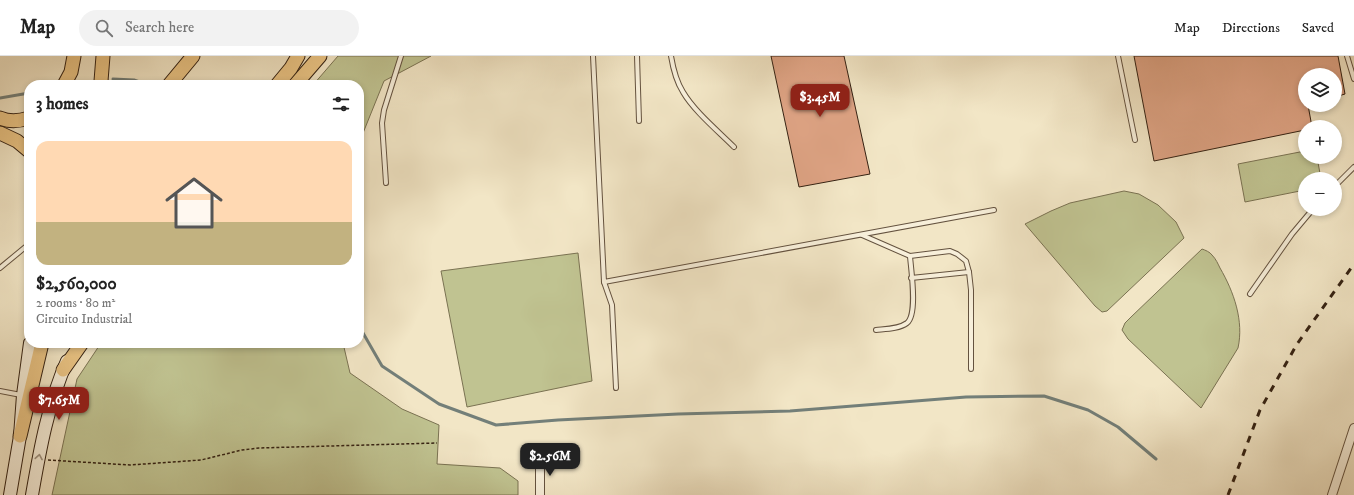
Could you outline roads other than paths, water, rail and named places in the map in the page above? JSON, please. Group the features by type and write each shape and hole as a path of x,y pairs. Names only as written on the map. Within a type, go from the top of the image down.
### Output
{"main road":[{"path":"71,80 74,56"},
{"path":"101,80 103,56"},
{"path":"173,80 194,56"},
{"path":"281,80 298,56"},
{"path":"300,80 320,56"},
{"path":"67,80 72,72"},
{"path":"0,118 24,119"},
{"path":"0,133 17,141 24,147"},
{"path":"10,495 26,396 30,348"},
{"path":"26,396 40,348"},
{"path":"32,495 44,430 51,402 73,348"},
{"path":"63,370 78,348"}],"street":[{"path":"1332,495 1354,428"},
{"path":"540,459 540,495"}],"lane":[{"path":"386,183 382,123 384,110 401,56"},
{"path":"593,56 604,282 612,305 616,388"},
{"path":"637,56 639,121"},
{"path":"671,56 674,74 683,92 698,111 734,148"},
{"path":"1118,56 1135,140"},
{"path":"1347,56 1354,79"},
{"path":"1342,179 1354,167"},
{"path":"604,282 994,210"},
{"path":"1250,294 1292,234 1307,216"},
{"path":"861,235 910,256 950,251 957,254 966,262 971,290 971,369"},
{"path":"0,268 24,248"},
{"path":"876,330 896,328 906,324 910,319 913,305 910,256"},
{"path":"911,278 969,272"},
{"path":"0,391 26,396"}],"waterway":[{"path":"113,79 134,80"},
{"path":"0,98 24,94"},
{"path":"364,335 382,366 439,404 496,425 558,420 678,414 790,411 966,397 1044,396 1088,410 1118,427 1156,459"}],"railway":[{"path":"1228,495 1260,410 1297,344 1354,264"}]}
